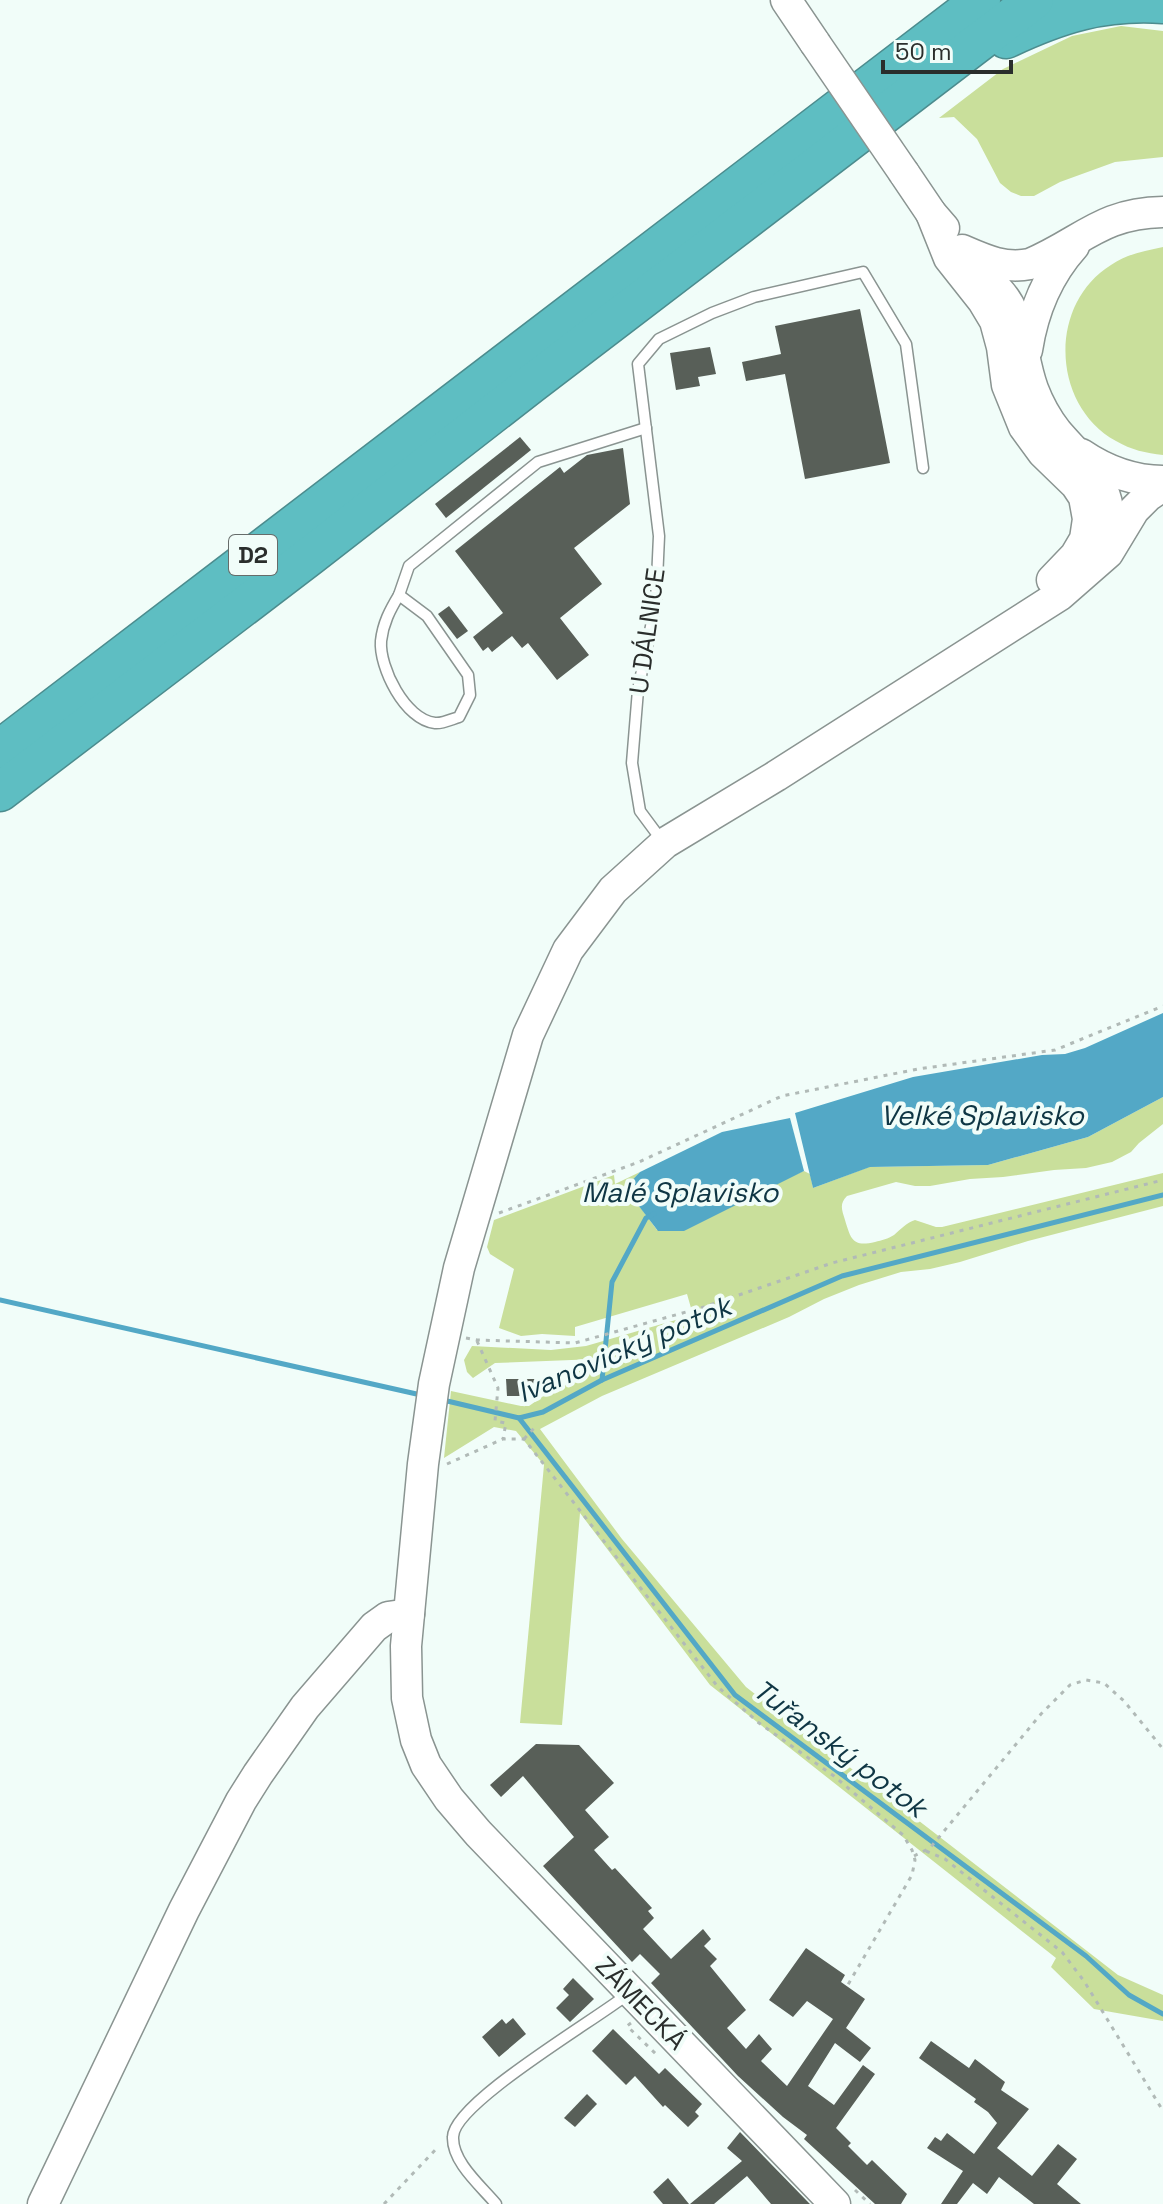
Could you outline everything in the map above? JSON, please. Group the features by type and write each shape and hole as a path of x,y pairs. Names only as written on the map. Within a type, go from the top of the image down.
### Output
{"highway":[{"name":"D2","path":"0,792 1034,0"},
{"name":"D2","path":"0,749 979,1"},
{"path":"913,92 1003,41 1071,11 1111,2 1163,4"}],"street":[{"path":"786,0 931,213 1010,306 1017,322 1033,389 1048,421 1096,477 1103,490 1109,526 1089,569"},
{"path":"962,250 989,261 1017,267 1042,259 1119,217 1163,212"},
{"path":"931,213 949,258 995,321 1007,385 1017,416 1037,446 1081,490 1087,511 1086,534 1075,556 1039,591 991,622 969,653"},
{"path":"1026,360 1031,326 1046,285 1084,234"},
{"path":"1073,449 1110,471 1163,484"},
{"name":"ZÁMECKÁ","path":"835,2204 478,1833 426,1765 410,1720 405,1677 423,1464 432,1396 459,1268 528,1035 568,950 613,890 665,843 1060,595 1108,553 1134,510 1163,484"},
{"path":"43,2204 184,1910 258,1774 305,1707 374,1627 388,1617 409,1614"}],"lane":[{"name":"U DÁLNICE","path":"665,843 640,811 632,763 638,690 656,602 659,536 638,364 659,339 712,313 754,297 863,272 906,344 923,468"},
{"path":"399,595 427,616 468,675 470,695 459,717 437,724 416,717 392,687 381,644 385,618 399,595 409,566 538,462 646,428"},
{"path":"496,2204 459,2157 452,2139 454,2131 465,2114 484,2097 631,1992"}],"path":[{"path":"477,1209 497,1214 639,1162 782,1096 918,1069 1055,1050 1163,1006"},
{"path":"446,1333 477,1340 575,1343 704,1307 832,1263 1163,1180"},
{"path":"477,1340 498,1388 495,1421 506,1423 503,1439"},
{"path":"423,1464 448,1464 503,1439 524,1439 536,1426"},
{"path":"524,1439 718,1687 759,1723 834,1776 903,1835 914,1856 915,1867 846,1988"},
{"path":"914,1856 928,1850 943,1834 1041,1714 1070,1685 1086,1680 1104,1683 1124,1701 1163,1749"},
{"path":"928,1850 951,1864 1062,1952 1079,1973 1163,2111"},
{"path":"384,2204 432,2152 452,2139"}],"green space":[{"path":"1121,26 1163,31 1163,157 1115,162 1060,182 1034,196 1021,196 1000,183 977,139 954,117 939,118 1003,69 1072,36"},
{"path":"1163,247 1163,455 1127,447 1095,425 1079,404 1069,380 1066,354 1068,328 1076,304 1090,282 1123,258"},
{"path":"1163,1097 1163,1124 1131,1152 1112,1162 1086,1168 930,1186 896,1182 847,1196 842,1207 851,1237 862,1243 889,1238 915,1220 942,1227 1163,1173 1163,1206 960,1262 901,1272 859,1285 602,1396 540,1429 622,1539 746,1687 1118,1975 1163,1995 1163,2021 1094,2009 1051,1967 1056,1958 710,1685 580,1513 562,1725 520,1723 544,1465 516,1431 494,1427 444,1458 451,1391 529,1406 597,1359 495,1363 473,1378 467,1372 464,1360 472,1346 551,1350 586,1346 693,1315 687,1294 575,1327 575,1336 521,1336 499,1328 514,1269 490,1254 487,1247 494,1220 614,1175 615,1184 640,1172 626,1188 657,1230 804,1171 810,1174 813,1188 869,1167 988,1165 1088,1137"}],"water":[{"name":"Velké Splavisko","path":"1163,1013 1163,1097 1088,1137 988,1165 870,1167 813,1188 795,1113 913,1077 1042,1055 1065,1054"},
{"name":"Malé Splavisko","path":"790,1118 804,1171 684,1231 658,1231 625,1188 640,1172 722,1132"}],"building":[{"path":"860,309 890,463 805,479 785,374 746,381 742,362 781,354 775,326"},
{"path":"710,347 716,374 698,377 700,386 676,390 670,353"},
{"path":"520,437 531,450 446,518 435,504"},
{"path":"623,448 630,504 574,548 602,584 560,618 589,655 557,680 528,643 522,648 512,636 492,652 488,647 483,651 473,637 503,613 455,551 560,467 564,473 587,455"},
{"path":"449,606 468,631 457,639 438,614"},
{"path":"506,1379 537,1379 538,1396 507,1396"},
{"path":"536,1744 579,1745 614,1783 585,1810 609,1837 594,1850 652,1908 648,1911 654,1918 643,1929 671,1959 703,1929 711,1939 704,1946 717,1959 710,1966 746,2010 727,2028 746,2049 759,2034 772,2049 761,2061 787,2086 833,2019 807,2001 793,2017 769,2000 806,1948 845,1975 841,1982 865,1999 846,2028 871,2048 860,2062 835,2043 808,2086 834,2105 863,2065 875,2074 836,2128 867,2165 872,2160 907,2194 901,2204 875,2204 804,2139 807,2135 738,2076 651,1983 660,1974 640,1954 632,1962 543,1866 574,1837 523,1776 501,1797 490,1785"},
{"path":"573,1978 594,1999 570,2022 556,2008 569,1995 563,1989"},
{"path":"513,2018 526,2034 499,2057 482,2037 502,2019 506,2024"},
{"path":"613,2029 659,2074 665,2068 702,2104 695,2112 699,2116 688,2127 665,2105 663,2107 635,2076 626,2085 592,2051"},
{"path":"931,2041 969,2068 975,2059 1005,2082 1001,2090 1029,2109 997,2148 1032,2176 1058,2144 1077,2159 1057,2184 1081,2204 1034,2204 999,2177 987,2194 973,2183 957,2204 941,2204 963,2171 927,2148 935,2137 941,2141 947,2133 974,2154 997,2123 974,2102 976,2099 919,2058"},
{"path":"587,2094 597,2104 575,2127 564,2118"},
{"path":"740,2132 810,2204 771,2204 747,2176 714,2204 690,2204 742,2161 727,2148"},
{"path":"668,2178 689,2204 663,2204 653,2192"}],"waterway":[{"name":"Ivanovický potok","path":"443,1400 519,1418 543,1412 602,1380 842,1276 1163,1195"},
{"path":"602,1380 612,1282 646,1218 654,1214"},
{"name":"Ivanovický potok","path":"0,1300 421,1395"},
{"name":"Tuřanský potok","path":"519,1418 735,1695 1086,1956 1129,1995 1163,2014"}]}
